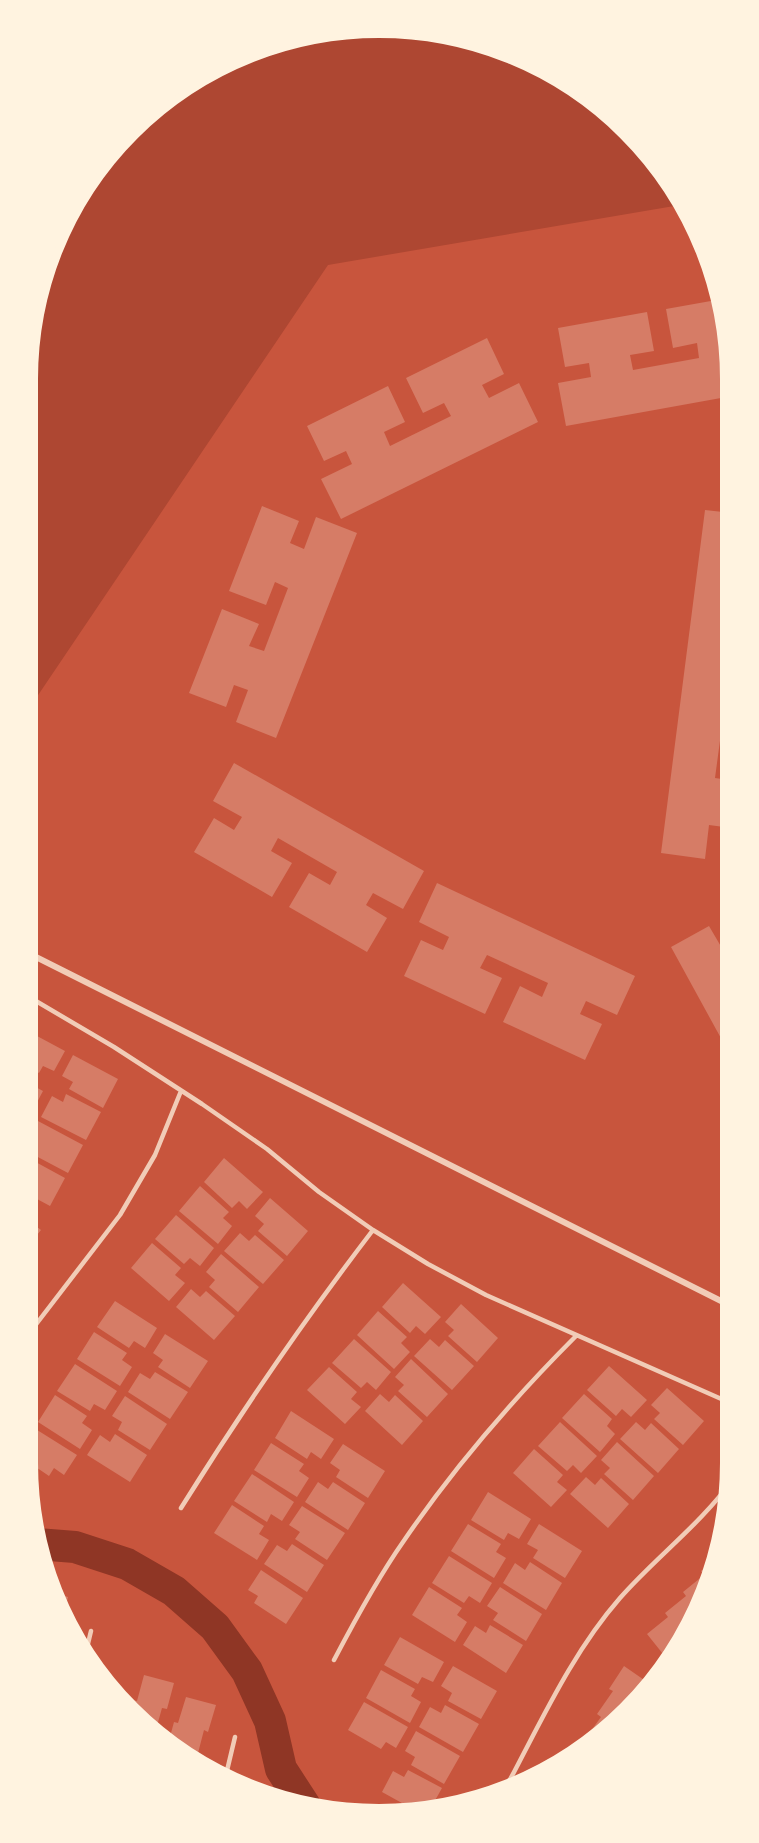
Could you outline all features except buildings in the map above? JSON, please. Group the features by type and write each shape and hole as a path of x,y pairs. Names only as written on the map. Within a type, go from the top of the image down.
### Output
{"street":[{"path":"34,956 724,1302"}],"lane":[{"path":"34,1000 114,1047 182,1091 267,1149 319,1192 373,1230 428,1264 486,1295 724,1400"},
{"path":"34,1327 120,1215 154,1155 182,1091"},
{"path":"182,1508 272,1366 373,1230"},
{"path":"334,1660 366,1600 441,1488 483,1434 528,1383 576,1336"},
{"path":"508,1783 574,1659 620,1598 674,1545 724,1488"},
{"path":"87,1646 91,1631"},
{"path":"226,1773 235,1737"}],"shaded area":[{"path":"380,34 447,41 490,53 532,70 590,106 639,152 677,206 328,265 34,701 34,380 41,312 61,247 81,207 120,152 169,106 227,70 290,46 334,37"}],"waterway":[{"path":"44,1545 75,1547 127,1564 174,1591 215,1627 247,1671 270,1721 281,1769 301,1799"}]}
